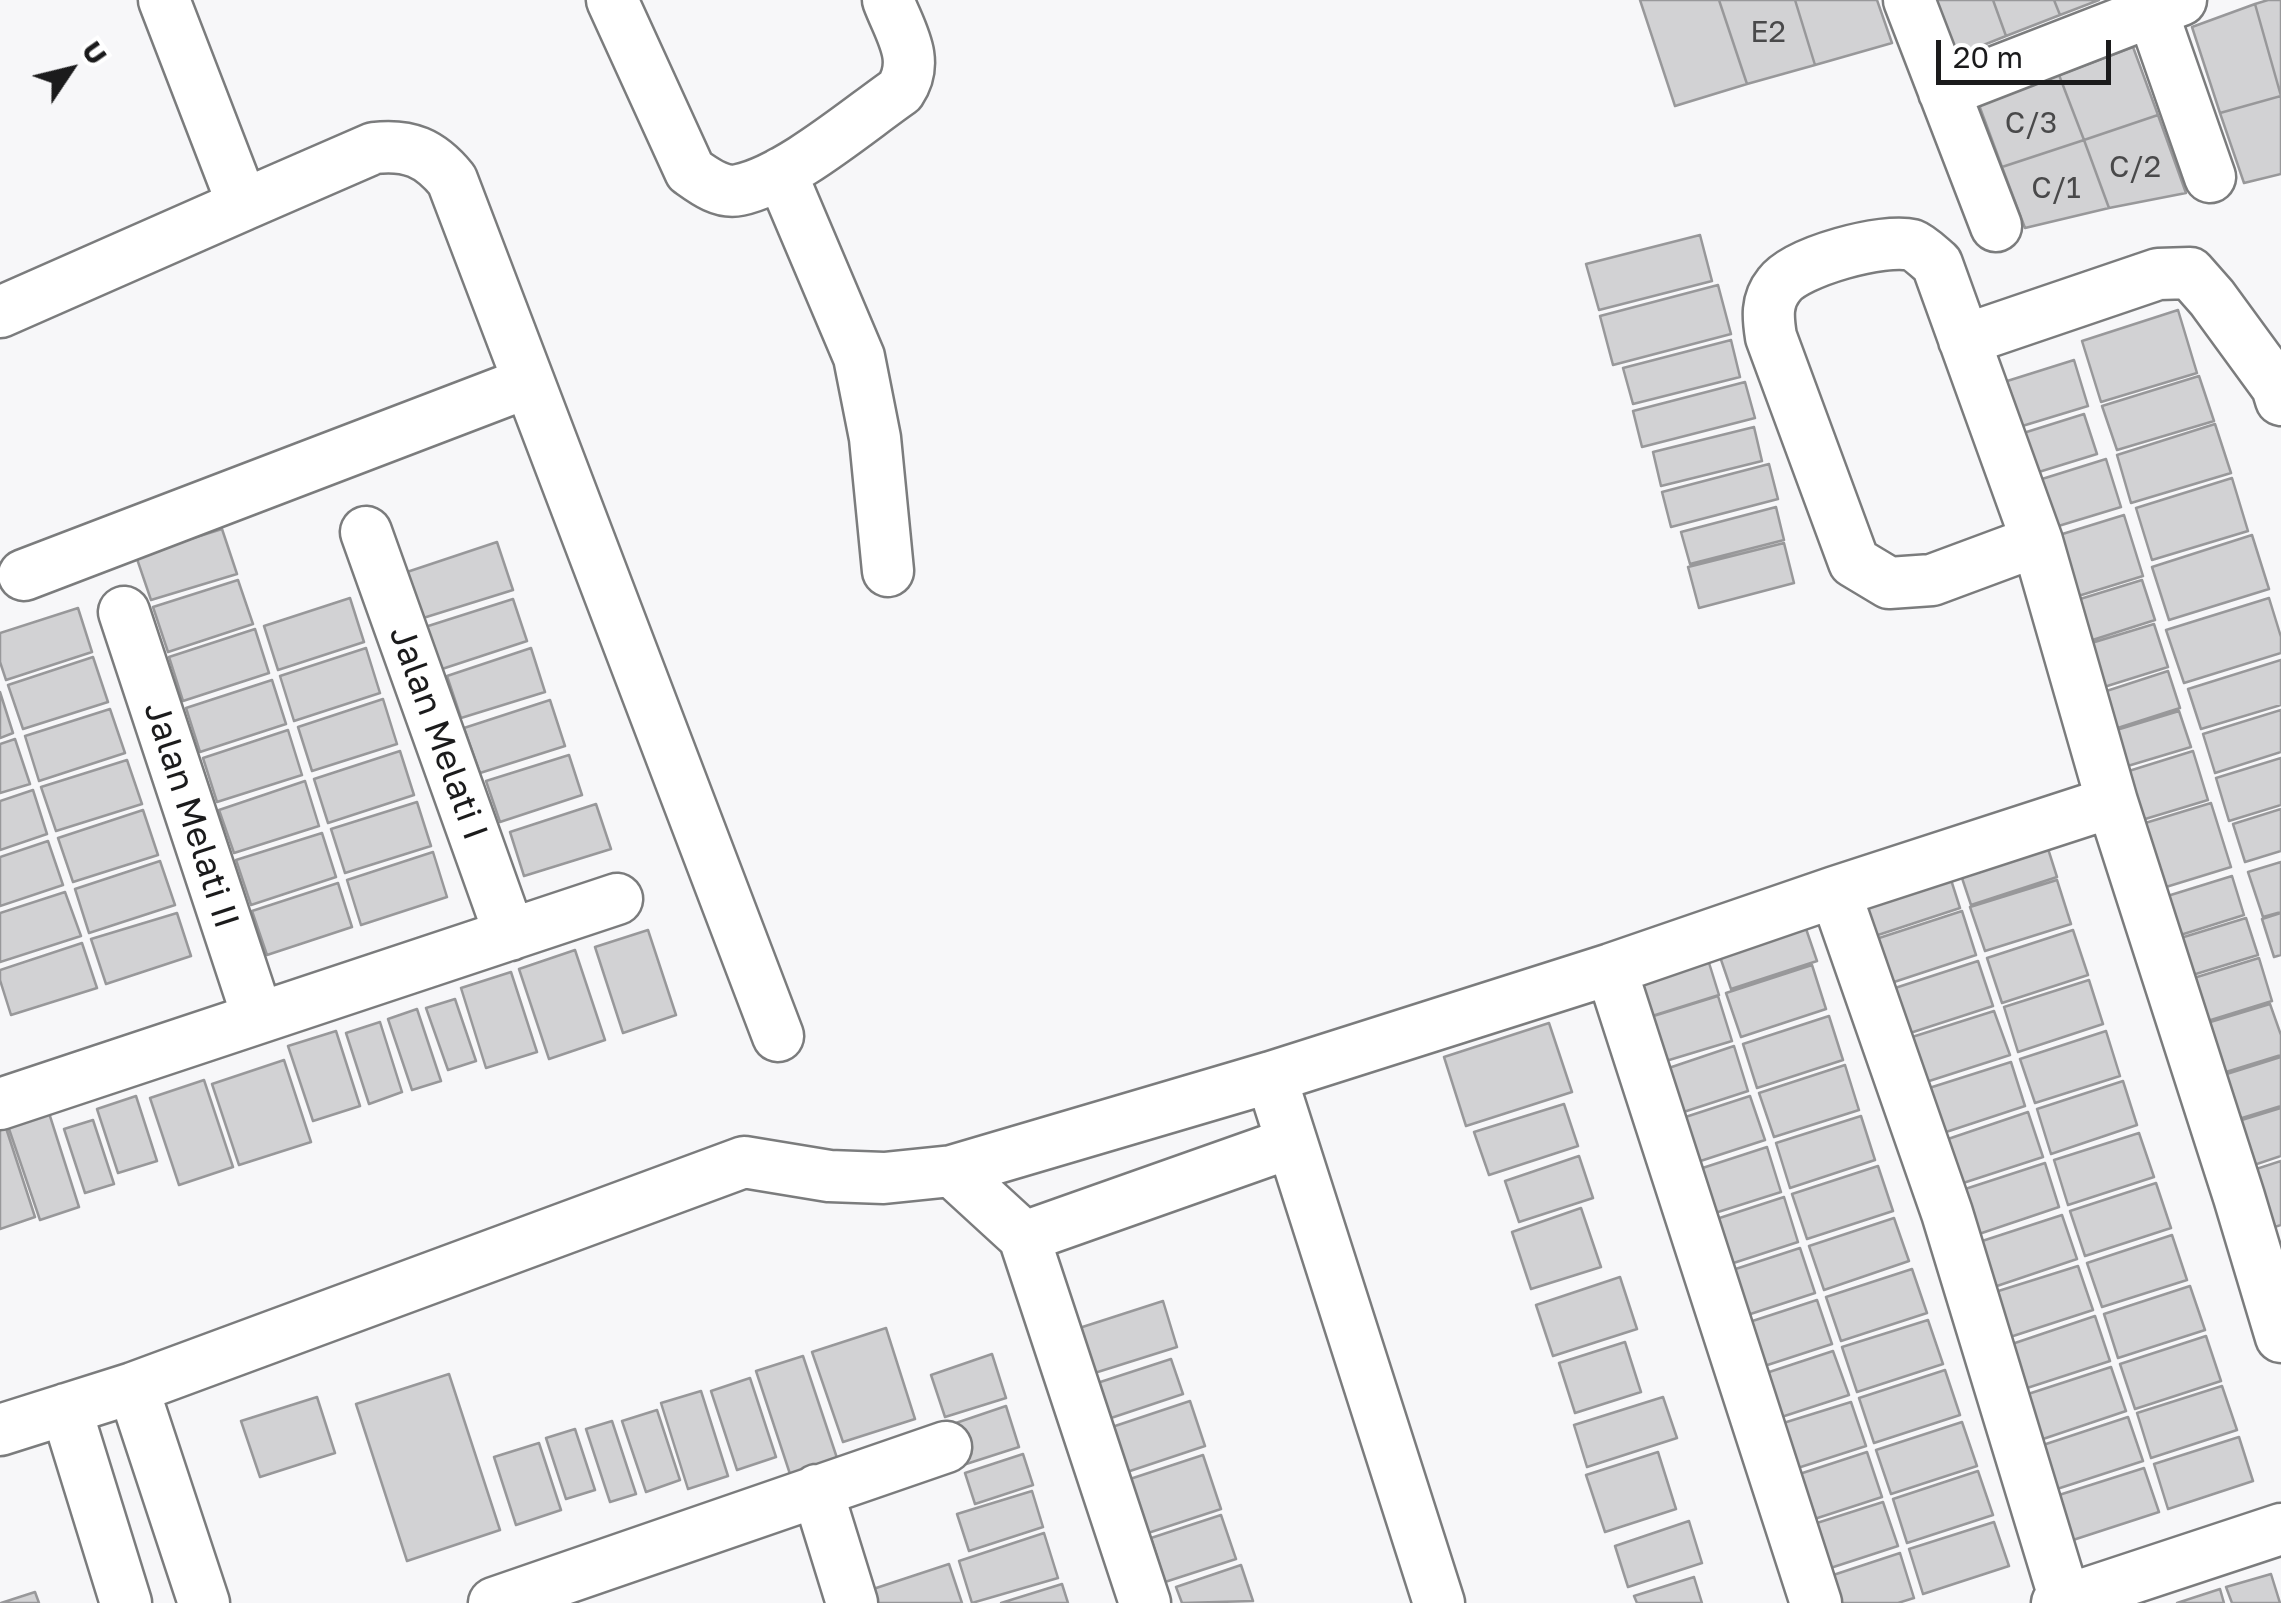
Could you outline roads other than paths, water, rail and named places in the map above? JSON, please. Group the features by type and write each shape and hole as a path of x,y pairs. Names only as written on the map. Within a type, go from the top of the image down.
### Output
{"street":[{"path":"164,0 244,205"},
{"path":"612,0 690,171 711,186 736,192 782,173 900,91 910,78 911,60 888,0"},
{"path":"1910,0 1996,226"},
{"path":"1944,92 2167,5 2210,177"},
{"path":"0,312 374,148 395,145 431,158 452,180 778,1036"},
{"path":"782,173 860,357 875,438 888,570"},
{"path":"2037,541 1932,580 1890,584 1854,562 1772,337 1767,310 1780,284 1798,270 1874,244 1914,245 1936,264 2037,541 2112,802 2281,1337"},
{"path":"1964,340 2158,274 2190,273 2280,391"},
{"path":"24,575 529,382"},
{"name":"Jalan Melati I","path":"366,532 510,935"},
{"name":"Jalan Melati II","path":"124,612 258,1018"},
{"path":"0,1430 133,1388 744,1162 829,1176 884,1178 952,1171 1271,1077 1611,969 2112,802"},
{"path":"1834,892 1947,1214 2061,1602 2281,1530"},
{"path":"2,1095 258,1018 618,899"},
{"path":"1611,969 1816,1603"},
{"path":"1271,1077 1439,1603"},
{"path":"1024,1237 1290,1144"},
{"path":"952,1171 1024,1237 1145,1603"},
{"path":"133,1388 204,1603"},
{"path":"66,1410 126,1603"},
{"path":"494,1603 583,1589 817,1490 946,1448"},
{"path":"817,1490 852,1603"}]}
